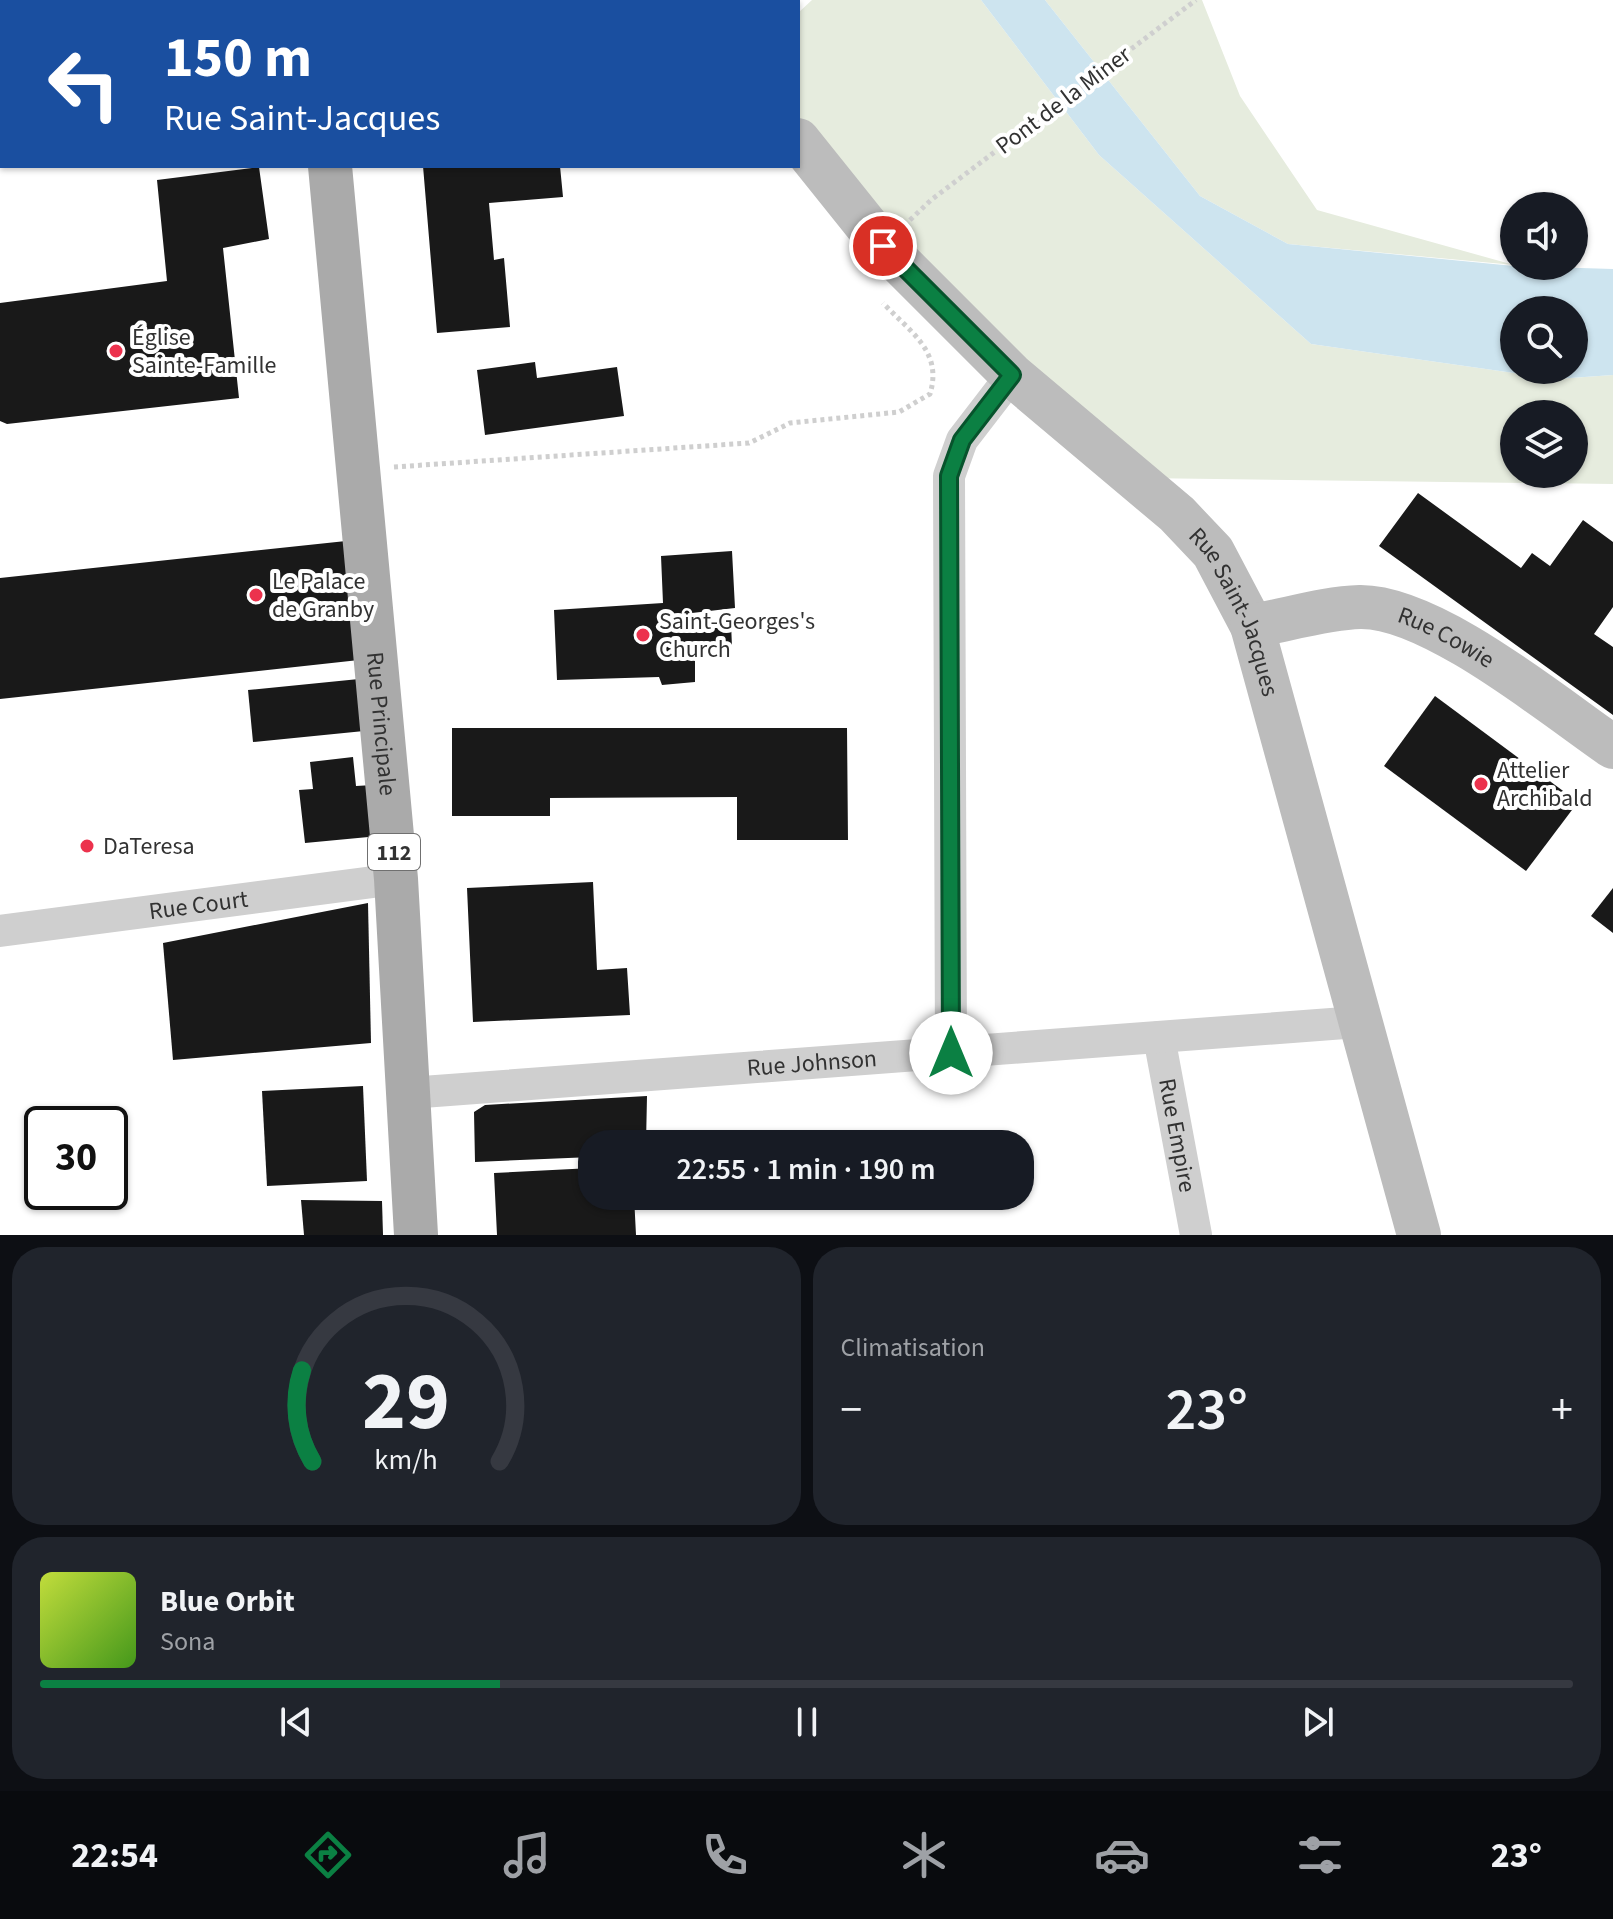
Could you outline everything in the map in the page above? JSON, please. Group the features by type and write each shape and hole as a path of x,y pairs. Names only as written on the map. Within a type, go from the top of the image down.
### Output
{"main road":[{"name":"Rue Saint-Jacques","path":"800,142 883,246 1012,375 1177,514 1213,552 1252,626 1358,1022 1419,1235"},
{"name":"Rue Principale","path":"330,168 396,879 416,1235"},
{"name":"Rue Cowie","path":"1252,626 1361,607 1406,616 1446,633 1613,747"}],"street":[{"path":"951,1053 949,476 962,440 1012,375"},
{"name":"Rue Court","path":"0,931 396,879"},
{"name":"Rue Johnson","path":"409,1093 1358,1022"},
{"name":"Rue Empire","path":"1159,1037 1196,1235"}],"path":[{"name":"Pont de la Miner","path":"883,246 931,200 1196,0"},
{"path":"357,469 749,443 790,423 899,412 930,394 936,375 927,348 876,294"}],"shaded area":[{"path":"812,0 981,0 1099,155 1311,344 1500,371 1500,384 1588,384 1588,377 1613,375 1613,484 1588,484 1588,400 1500,400 1500,483 1141,478 800,135 800,11"},
{"path":"1045,0 1202,0 1240,96 1317,210 1500,261 1500,264 1288,244 1200,196"}],"water":[{"path":"981,0 1045,0 1200,196 1288,244 1500,265 1500,280 1588,280 1588,268 1613,269 1613,375 1588,377 1588,296 1500,296 1500,371 1311,344 1099,155"}],"building":[{"name":"Église Sainte-Famille","path":"259,168 269,239 223,248 239,398 7,424 0,421 0,303 167,281 157,180"},
{"path":"423,168 560,168 563,197 489,203 494,260 504,258 510,327 437,333"},
{"path":"535,362 537,378 617,367 624,416 485,435 477,370"},
{"path":"1418,493 1521,568 1532,553 1550,566 1583,520 1613,542 1613,607 1594,634 1613,647 1613,715 1379,546"},
{"path":"346,541 359,660 0,699 0,578"},
{"name":"Saint-Georges's Church","path":"732,551 735,608 692,613 710,623 731,623 732,647 695,654 695,682 662,685 659,677 557,680 554,610 663,603 661,556"},
{"path":"359,679 364,731 253,742 248,690"},
{"name":"Attelier Archibald","path":"1435,696 1578,802 1526,871 1384,766"},
{"path":"452,728 847,728 848,840 737,840 737,797 550,798 550,816 452,816"},
{"path":"353,757 356,786 373,785 379,836 305,843 299,790 313,789 310,762"},
{"path":"593,882 597,970 627,968 630,1015 473,1022 467,888"},
{"path":"1613,888 1613,933 1591,916"},
{"path":"368,903 371,1043 173,1060 163,943"},
{"path":"363,1086 367,1181 267,1186 262,1091"},
{"path":"647,1096 646,1130 578,1130 578,1158 475,1162 474,1112 485,1105"},
{"path":"578,1169 578,1210 635,1210 636,1235 497,1235 494,1173"},
{"path":"301,1200 382,1201 383,1235 304,1235"}],"place":[{"name":"Église Sainte-Famille","path":"116,351"},
{"name":"Le Palace de Granby","path":"256,595"},
{"name":"Saint-Georges's Church","path":"643,635"},
{"name":"Attelier Archibald","path":"1481,784"},
{"name":"DaTeresa","path":"87,846"}],"route":[{"path":"883,246 1012,375 962,440 949,476 951,1053"}]}
